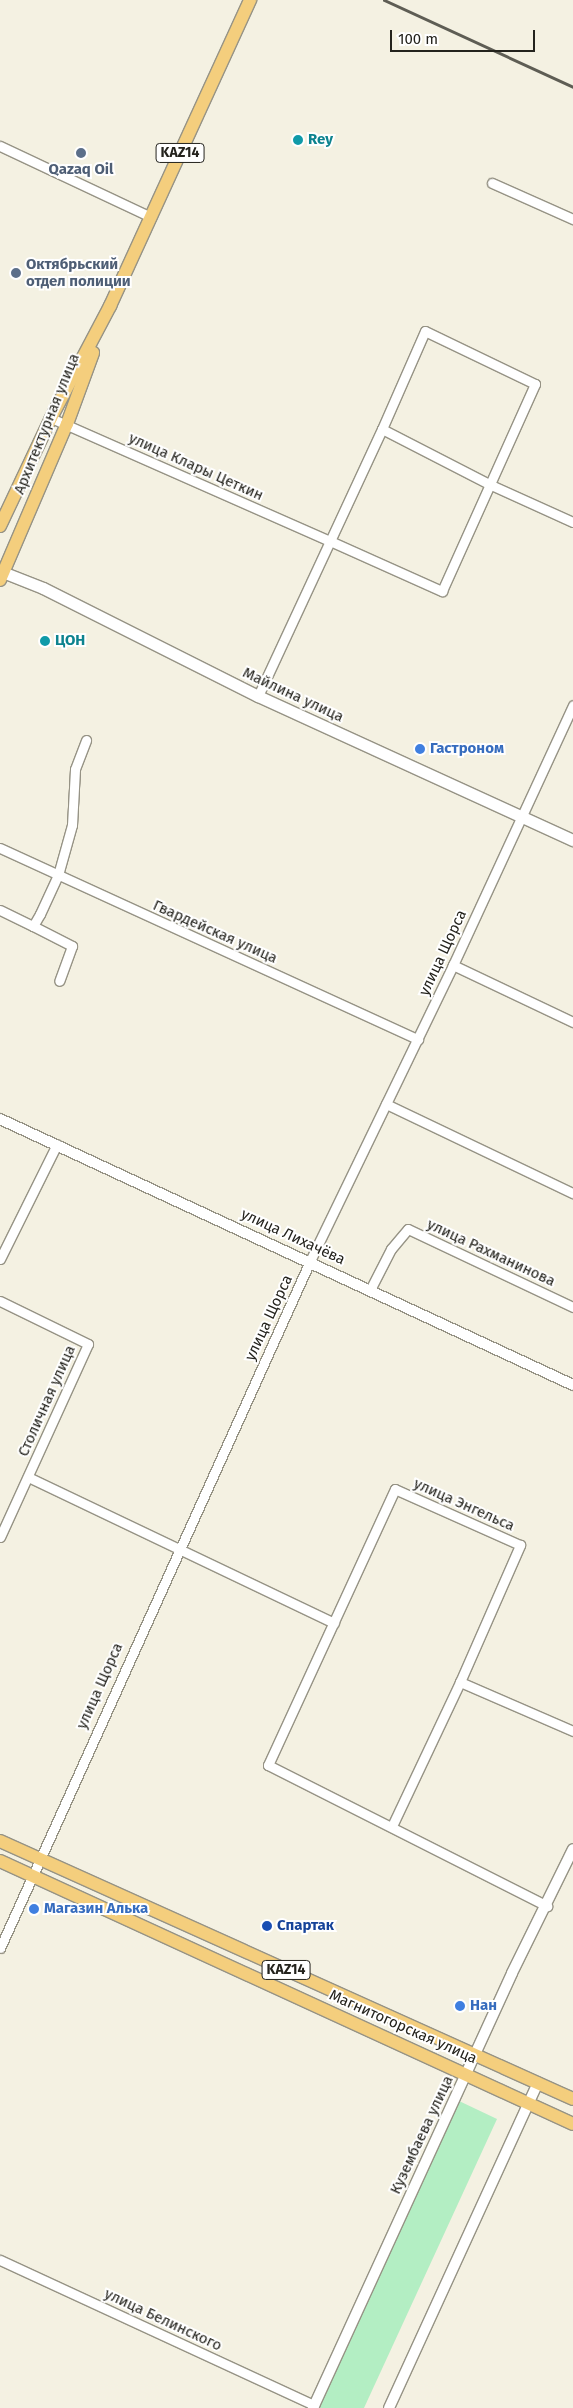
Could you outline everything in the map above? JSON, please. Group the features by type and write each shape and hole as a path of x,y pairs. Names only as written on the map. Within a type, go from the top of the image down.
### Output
{"main road":[{"name":"Архитектурная улица","path":"0,526 51,418 110,306 250,0"},
{"name":"Архитектурная улица","path":"1,574 66,424 110,306"},
{"name":"Майлина улица","path":"1,574 43,588 258,696 573,840"},
{"name":"Магнитогорская улица","path":"0,1841 477,2053 573,2099"},
{"name":"Магнитогорская улица","path":"0,1861 467,2073 573,2124"}],"street":[{"path":"0,146 151,218"},
{"path":"492,183 573,219"},
{"name":"улица Клары Цеткин","path":"51,418 66,424 330,541 442,591 535,384 425,331 382,429 330,541 258,696"},
{"path":"382,429 491,485 573,522"},
{"name":"улица Щорса","path":"0,1948 38,1858 310,1261 418,1039 573,705"},
{"path":"33,926 58,876 72,825 74,769 86,740"},
{"name":"Гвардейская улица","path":"0,848 418,1039"},
{"path":"0,910 72,946 59,981"},
{"path":"453,964 573,1022"},
{"path":"386,1104 573,1193"},
{"name":"улица Лихачёва","path":"0,1119 310,1261 573,1385"},
{"path":"0,1259 57,1144"},
{"name":"улица Рахманинова","path":"370,1290 391,1249 408,1229 573,1307"},
{"name":"Столичная улица","path":"0,1301 88,1344 0,1537"},
{"name":"Столичная улица","path":"28,1477 177,1550"},
{"name":"улица Энгельса","path":"392,1826 460,1682 520,1545 395,1489 268,1765 547,1906"},
{"path":"177,1550 334,1623"},
{"path":"460,1682 573,1731"},
{"name":"Кузембаева улица","path":"314,2407 467,2073 573,1848"},
{"path":"390,2408 538,2082"},
{"name":"улица Белинского","path":"0,2260 314,2407"}],"green space":[{"path":"457,2100 497,2119 364,2408 314,2408"}],"railway":[{"path":"384,0 573,87"}],"place":[{"name":"Rey","path":"298,140"},
{"name":"Qazaq Oil","path":"81,153"},
{"name":"Октябрьский отдел полиции","path":"16,273"},
{"name":"ЦОН","path":"45,641"},
{"name":"Гастроном","path":"420,749"},
{"name":"Магазин Алька","path":"34,1909"},
{"name":"Спартак","path":"267,1926"},
{"name":"Нан","path":"460,2006"}]}
